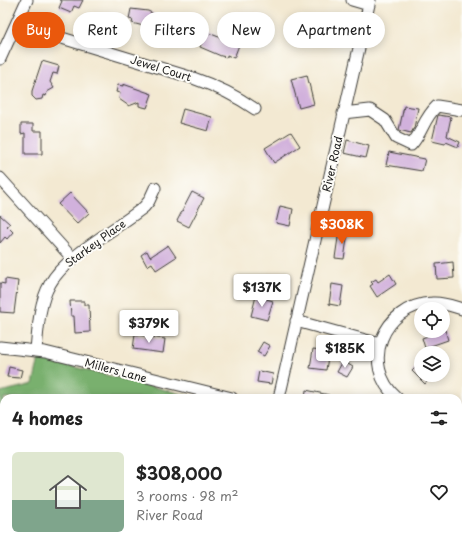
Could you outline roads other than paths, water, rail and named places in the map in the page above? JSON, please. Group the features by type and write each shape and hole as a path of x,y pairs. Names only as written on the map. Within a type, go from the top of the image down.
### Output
{"street":[{"path":"22,12 27,0"},
{"path":"352,0 370,3"},
{"name":"River Road","path":"280,394 343,113 370,3"},
{"path":"0,59 12,33"},
{"name":"Jewel Court","path":"65,39 214,86 238,97 255,109"},
{"path":"343,113 370,110 385,120 396,138 411,145 416,139 428,114 437,106 462,110"},
{"path":"0,178 64,247 73,259"},
{"name":"Starkey Place","path":"36,350 38,328 45,295 54,276 73,259 144,207 155,188"},
{"path":"393,394 387,387 380,373 378,363 380,344 390,324 398,316 411,308 436,303 462,309"},
{"path":"296,321 380,344"},
{"name":"Millers Lane","path":"0,347 36,350 216,394"}]}
